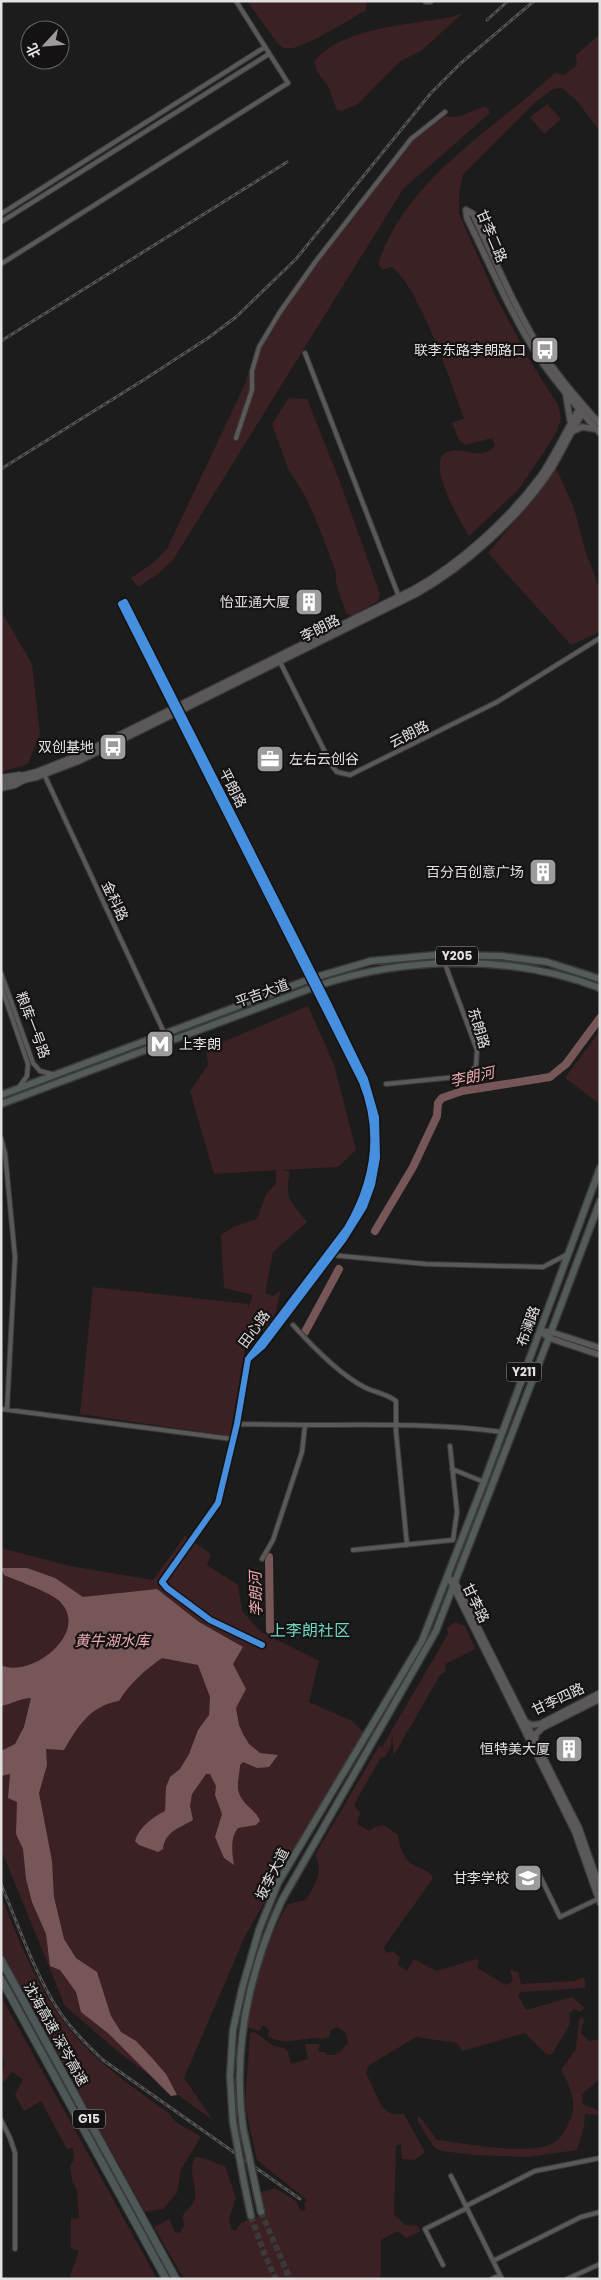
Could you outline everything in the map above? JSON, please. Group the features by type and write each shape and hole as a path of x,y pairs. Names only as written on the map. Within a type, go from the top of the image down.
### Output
{"highway":[{"name":"沈海高速 深岑高速","path":"1,1960 176,2279"},
{"name":"沈海高速 深岑高速","path":"1,1979 166,2279"}],"main road":[{"name":"平吉大道","path":"1,1095 313,978 371,962 436,955 501,956 565,967 600,979"},
{"name":"平吉大道","path":"1,1104 317,986 372,970 445,964 526,967 563,975 600,988"},
{"name":"布澜路","path":"448,1576 600,1168"},
{"name":"布澜路","path":"454,1583 600,1201"},
{"name":"坂李大道","path":"251,2216 233,2122 230,2076 233,2030 242,1989 278,1883 422,1641 448,1576"},
{"name":"坂李大道","path":"261,2212 243,2128 239,2070 242,2031 250,1990 268,1930 282,1900 429,1645 454,1583"}],"street":[{"path":"1,264 288,83 236,1"},
{"path":"1,214 265,47"},
{"path":"1,222 270,54"},
{"path":"236,438 252,390 252,371 259,347 280,312 316,261 411,139 445,112"},
{"name":"甘李二路","path":"582,408 562,388 537,354 467,218 466,210 473,214 518,309 542,351 599,429"},
{"path":"305,353 400,599"},
{"path":"562,388 570,410 569,425"},
{"name":"李朗路","path":"400,599 440,574 481,541 539,478 569,425 582,408"},
{"name":"李朗路","path":"1,781 25,778 79,761 442,578 484,544 542,481 570,434 582,408"},
{"path":"570,434 582,427 599,429"},
{"name":"平朗路","path":"123,603 317,986"},
{"name":"云朗路","path":"279,659 332,766 343,775 350,775 497,702 600,638"},
{"name":"金科路","path":"43,772 168,1041"},
{"path":"1,777 18,774 25,778 20,785 1,789"},
{"name":"李朗路","path":"1,785 15,780"},
{"name":"东朗路","path":"386,1084 466,1076 476,1066 477,1050 445,964"},
{"name":"粮库一号路","path":"1,973 33,1063 40,1071 54,1074"},
{"name":"粮库一号路","path":"1,986 28,1064 24,1081 16,1089"},
{"name":"田心路","path":"236,1424 248,1359 263,1346 329,1255 357,1220 368,1196 375,1172 378,1143 376,1117 370,1090 317,986"},
{"path":"1,1138 5,1153 15,1257 7,1410"},
{"path":"329,1255 426,1264 543,1267 568,1254"},
{"path":"293,1325 309,1342 356,1382 363,1387 394,1399 407,1545"},
{"path":"540,1331 600,1355"},
{"path":"550,1335 600,1348"},
{"path":"1,1409 232,1439"},
{"path":"262,1645 210,1620 167,1588 162,1582 218,1503 236,1424 478,1428 502,1432"},
{"path":"262,1558 273,1540 302,1452 305,1425"},
{"path":"353,1550 453,1540 457,1512 450,1446"},
{"path":"452,1469 484,1482"},
{"name":"甘李路","path":"448,1576 454,1583 579,1828 600,1888"},
{"name":"甘李路","path":"454,1583 575,1832 599,1900"},
{"name":"甘李四路","path":"526,1722 534,1725 540,1724 600,1693"},
{"name":"甘李四路","path":"535,1740 536,1734 542,1728 600,1698"},
{"path":"540,1876 560,1917 599,1900"},
{"path":"1,2120 15,2153 15,2249"},
{"path":"443,2265 425,2229 536,2171 600,2158"},
{"path":"451,2176 501,2277 492,2279"},
{"path":"493,2261 581,2217 600,2212"},
{"path":"568,2279 600,2264"}],"shaded area":[{"path":"247,1 367,1 366,10 338,27 301,45 284,48 278,44"},
{"path":"463,13 421,51 399,62 358,104 342,111 337,110 328,86 318,73 314,62 326,50 358,34 377,29 451,17"},
{"path":"600,34 600,131 577,101 562,88 553,89 532,105 463,174 459,194 459,214 496,297 530,361 558,405 561,418 557,431 518,490 469,536 446,492 440,467 441,458 447,452 454,450 477,454 489,451 495,446 492,438 466,445 459,440 452,423 464,418 443,360 423,313 401,277 391,267 383,270 378,264 391,234 409,206 453,158 555,73 564,75 577,65 576,55"},
{"path":"547,104 561,119 544,134 530,117"},
{"path":"486,106 490,113 403,189 173,560 158,574 138,587 131,578 153,563 167,549 245,384 253,359 285,308 412,142 444,116 461,116"},
{"path":"289,398 307,399 340,482 380,594 378,601 352,616 346,613 336,583 336,573 323,537 306,497 288,469 272,424"},
{"path":"556,468 574,508 586,553 600,589 600,632 571,645 488,553 535,497"},
{"path":"1,611 32,664 40,733 28,764 1,772"},
{"path":"308,1006 334,1065 356,1150 338,1167 281,1170 290,1172 288,1189 290,1200 307,1222 273,1252 265,1293 273,1296 281,1290 274,1319 245,1348 230,1436 80,1414 93,1287 248,1304 248,1309 253,1295 224,1288 221,1235 235,1226 257,1219 266,1194 276,1184 276,1170 214,1174 190,1091 208,1065 206,1049"},
{"path":"600,1031 600,1104 565,1078"},
{"path":"185,1536 211,1554 207,1565 238,1585 242,1611 261,1632 319,1661 309,1702 352,1721 363,1732 246,1934 184,2078 213,2120 122,2055 65,2006 1,1849 1,1548 70,1566 153,1580"},
{"path":"455,1622 465,1626 475,1649 445,1664 446,1671 440,1675 394,1755 392,1734 391,1747 385,1757 381,1757 354,1805 360,1813 357,1824 369,1831 384,1825 398,1835 401,1849 409,1862 428,1872 433,1878 384,1947 386,1953 393,1951 400,1957 398,1965 407,1971 414,1959 436,1971 477,1959 479,1961 477,1968 506,1985 513,1981 510,1970 518,1972 521,1984 574,1981 583,1977 586,1983 585,1988 521,1992 518,1995 526,2010 572,1997 584,2009 580,2012 574,2009 569,2014 570,2024 552,2054 546,2054 525,2033 462,2051 457,2043 416,2037 368,2066 366,2073 382,2107 391,2114 404,2114 425,2152 414,2160 402,2159 401,2144 396,2146 394,2215 406,2225 418,2226 420,2231 406,2238 398,2231 381,2240 381,2275 378,2279 184,2279 154,2227 169,2219 175,2232 180,2233 185,2224 182,2217 193,2203 195,2196 192,2170 195,2157 225,2166 236,2198 229,2218 231,2228 235,2231 241,2223 264,2213 257,2187 262,2192 275,2188 297,2202 299,2209 303,2211 306,2208 304,2205 307,2200 257,2160 245,2105 250,2033 254,2032 274,2046 284,2048 288,2052 291,2064 308,2059 305,2044 320,2044 318,2050 320,2052 334,2055 341,2051 348,2043 348,2040 345,2033 337,2027 331,2030 327,2038 289,2041 273,2039 267,2036 270,2031 264,2025 259,2031 247,2027 257,1979 273,1933 288,1904 306,1900 315,1884 319,1867 315,1855 379,1746 382,1747 448,1634 447,1628"},
{"path":"1,1895 33,1971 65,2024 88,2050 111,2070 170,2114 179,2124 201,2137 181,2169 177,2193 163,2209 145,2212 1,1951"},
{"path":"1,1996 157,2279 69,2279 79,2251 71,2248 71,2219 79,2218 77,2191 72,2180 70,2166 74,2160 73,2148 67,2149 41,2101 24,2111 15,2095 23,2079 12,2072 4,2082 1,2077 5,2064 1,2053"},
{"path":"583,2018 585,2021 582,2025 581,2033 589,2041 600,2039 600,2079 582,2094 583,2104 600,2111 597,2115 585,2114 584,2127 577,2150 528,2157 475,2155 441,2151 434,2147 417,2120 419,2116 437,2140 515,2149 544,2146 558,2140 567,2126 573,2108 570,2088 561,2070 576,2049 579,2020"}],"water":[{"name":"黄牛湖水库","path":"1,1568 27,1568 55,1578 83,1597 157,1589 199,1622 243,1647 233,1664 246,1689 236,1708 239,1725 249,1744 260,1753 278,1755 269,1767 257,1768 243,1762 240,1765 239,1793 243,1801 260,1821 256,1825 238,1828 235,1832 232,1845 234,1865 224,1858 215,1837 222,1814 215,1795 216,1786 210,1774 206,1774 192,1794 190,1806 193,1820 170,1834 164,1843 163,1849 158,1852 139,1845 135,1841 147,1823 165,1811 166,1787 170,1777 180,1769 189,1754 198,1730 209,1715 210,1697 198,1665 162,1658 138,1678 119,1701 100,1707 86,1718 64,1750 46,1749 47,1765 39,1793 52,1861 54,1897 64,1939 76,1958 97,1972 111,2016 121,2032 136,2041 152,2058 166,2074 177,2095 171,2096 109,2034 81,2012 76,1992 60,1970 50,1966 46,1934 32,1902 26,1879 23,1849 16,1834 17,1802 8,1798 10,1774 1,1776 1,1751 15,1744 24,1727 31,1698 1,1706 1,1665 13,1668 27,1665 41,1659 54,1649 64,1637 68,1624 67,1611 57,1599 39,1589 4,1575"}],"waterway":[{"name":"李朗河","path":"375,1231 413,1167 437,1116 438,1103 442,1098 462,1091 550,1077 566,1064 600,1018"},
{"name":"李朗河","path":"305,1332 339,1269"},
{"name":"李朗河","path":"269,1557 270,1630"}],"tunnel":[{"path":"261,2212 290,2279"},
{"path":"251,2216 264,2253 276,2279"}],"railway":[{"path":"487,20 508,1"},
{"path":"1,469 145,379 208,338 236,317 296,259 431,93 461,63 534,1"},
{"path":"1,341 287,162"},
{"path":"1,1884 42,1982 64,2018 85,2043 103,2060 300,2199"}],"cycle path":[{"path":"248,1359 263,1346 344,1239 364,1207 372,1185 377,1158 376,1117 365,1079 125,602 121,604 362,1082 372,1119 373,1138 369,1175 356,1211 347,1228 248,1359 237,1424 218,1503 162,1582 167,1588 210,1620 262,1645"}],"place":[{"name":"联李东路李朗路口","path":"545,350"},
{"name":"怡亚通大厦","path":"309,602"},
{"name":"双创基地","path":"113,747"},
{"name":"左右云创谷","path":"270,759"},
{"name":"百分百创意广场","path":"543,872"},
{"name":"上李朗","path":"160,1044"},
{"name":"恒特美大厦","path":"569,1749"},
{"name":"甘李学校","path":"528,1878"}],"district":[{"name":"上李朗社区","path":"310,1630"}]}
